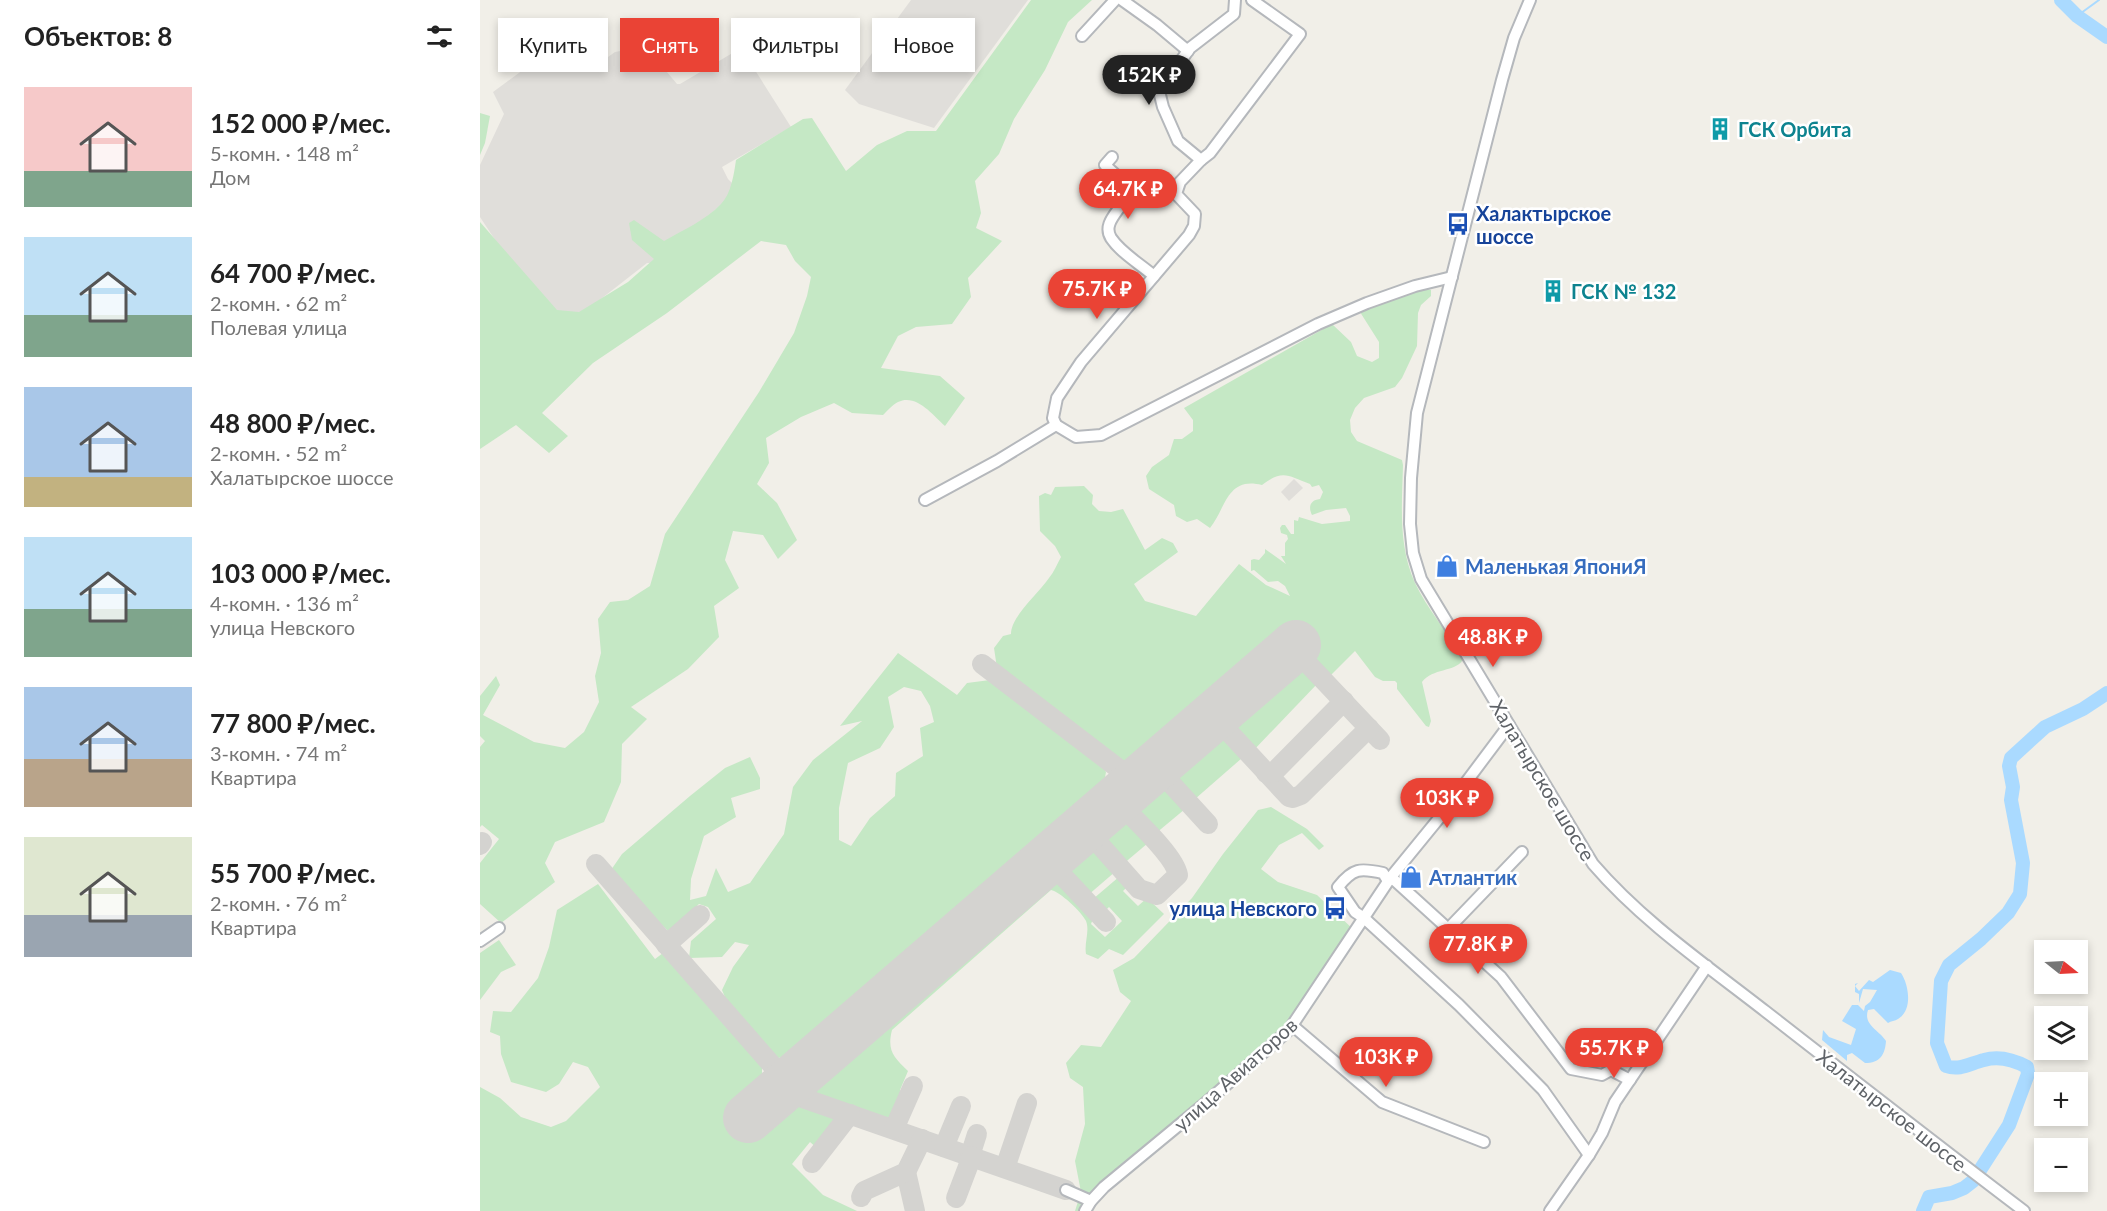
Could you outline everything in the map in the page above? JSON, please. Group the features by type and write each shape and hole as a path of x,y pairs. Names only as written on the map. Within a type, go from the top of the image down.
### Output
{"street":[{"path":"1082,36 1116,0"},
{"path":"1122,0 1188,51"},
{"path":"1201,160 1178,141 1163,106 1160,91 1188,51 1234,14 1235,0"},
{"path":"1252,0 1300,34 1210,153 1180,182 1176,194 1195,214 1194,226 1190,235 1081,362 1057,398 1053,418 1056,425 1076,437 1101,435 1318,324 1415,286 1452,277"},
{"name":"Халатырское шоссе","path":"1530,0 1514,38 1502,80 1418,413 1411,478 1411,540 1425,589 1477,670 1593,864 1609,883 1633,906 1707,966 2024,1211"},
{"path":"1112,157 1105,165 1126,190 1124,200 1112,219 1109,229 1110,237 1154,276"},
{"path":"925,500 997,461 1056,425"},
{"path":"1364,918 1390,879 1509,725"},
{"path":"1448,929 1522,852"},
{"path":"1589,1155 1543,1090 1459,1005 1355,912 1338,887 1347,875 1363,868 1383,873 1501,977 1571,1069 1602,1076 1611,1070 1630,1080"},
{"name":"улица Авиаторов","path":"1085,1211 1104,1187 1202,1106 1293,1026 1364,918"},
{"path":"480,941 500,928"},
{"path":"1550,1211 1589,1155 1630,1080 1707,966"},
{"path":"1293,1026 1382,1102 1484,1142"},
{"path":"1066,1190 1091,1201"}],"shaded area":[{"path":"911,0 1028,0 934,128 859,104 845,90 872,53 872,72 975,72 975,18 898,18"},
{"path":"620,51 620,72 667,72 677,84 700,72 719,72 719,61 731,54 731,72 756,72 791,127 722,167 728,179 738,189 657,263 647,263 565,327 519,276 480,217 480,165 504,114 493,92 520,72 608,72 608,57"},
{"path":"1294,479 1303,488 1289,501 1281,492"}],"green space":[{"path":"1031,0 1092,0 1068,22 1045,70 1014,119 999,154 975,181 981,213 976,228 1002,241 968,278 971,297 952,324 916,327 898,336 881,368 940,376 965,398 945,426 924,406 911,400 898,402 883,415 852,413 834,403 801,417 766,438 769,463 757,484 777,503 797,540 778,559 763,535 733,531 725,560 739,588 714,606 719,637 688,669 631,707 647,719 622,744 621,782 604,822 555,842 545,863 555,882 501,923 480,904 480,863 499,839 482,825 480,827 480,747 485,741 480,736 480,696 496,676 500,685 483,715 534,742 565,748 584,732 599,702 595,676 601,653 598,619 610,602 628,600 650,586 665,534 759,392 794,333 811,277 795,261 786,245 761,241 667,313 593,363 542,413 568,436 549,453 516,425 480,449 480,222 557,310 579,312 628,282 654,259 632,240 629,223 634,220 664,241 694,224 715,210 724,200 732,184 736,160 803,119 812,118 846,171 877,145 907,131 936,131"},
{"path":"480,113 490,116 485,143 480,155"},
{"path":"1426,289 1431,290 1431,296 1421,305 1418,313 1417,346 1402,378 1395,387 1364,398 1355,408 1350,420 1351,432 1357,441 1402,460 1403,540 1410,569 1425,602 1462,657 1462,661 1454,667 1432,674 1422,682 1431,721 1429,727 1397,689 1397,683 1375,677 1355,651 1328,678 1285,632 1132,765 1116,762 997,668 994,648 1003,636 1011,634 1016,620 1051,576 1061,557 1055,546 1040,531 1039,496 1045,493 1051,495 1055,487 1084,486 1093,495 1092,504 1099,511 1111,512 1123,509 1145,550 1162,538 1173,543 1178,552 1134,584 1145,601 1196,616 1239,564 1266,585 1290,596 1285,586 1278,581 1268,582 1254,570 1251,571 1251,560 1259,560 1265,553 1265,549 1286,564 1281,556 1285,556 1285,543 1288,539 1287,535 1281,533 1280,528 1285,525 1291,534 1294,534 1294,520 1298,521 1299,517 1322,524 1350,521 1346,508 1326,510 1312,515 1311,504 1320,499 1323,492 1319,485 1312,487 1310,484 1291,477 1281,476 1262,485 1250,483 1241,485 1234,489 1210,528 1197,519 1187,522 1176,516 1174,505 1149,489 1146,476 1152,467 1169,455 1174,439 1182,439 1193,431 1193,420 1184,408 1332,324 1351,342 1357,356 1372,362 1379,358 1379,342 1360,312"},
{"path":"898,653 957,695 967,683 990,680 1102,764 1106,772 1103,788 793,1057 776,1058 745,1020 733,1017 722,990 733,967 749,945 735,942 722,957 689,958 691,941 716,919 708,907 699,904 679,927 670,933 662,925 656,925 620,889 611,870 622,854 690,796 725,768 750,757 760,778 760,789 731,798 736,817 704,836 691,879 690,900 706,896 716,868 728,892 750,883 784,834 793,787 813,760 862,721 840,726","holes":["904,687 921,691 930,706 934,722 920,728 923,756 896,773 895,796 870,818 851,846 839,840 839,808 848,763 880,748 894,727 888,697"]},
{"path":"1301,663 1318,683 1252,752 1229,726"},
{"path":"1220,733 1242,758 1195,799 1173,774"},
{"path":"1163,783 1185,809 1155,834 1133,809"},
{"path":"1271,807 1307,829 1324,846 1319,850 1302,833 1279,845 1261,869 1278,882 1317,895 1355,931 1288,1022 1238,1068 1092,1191 1081,1211 1075,1211 1081,1192 1075,1161 1085,1124 1083,1087 1070,1078 1066,1063 1081,1045 1101,1047 1131,1001 1120,992 1113,970 1134,958 1192,898 1258,810"},
{"path":"1124,815 1148,843 1122,865 1098,837"},
{"path":"1092,843 1116,871 1087,896 1063,868"},
{"path":"1055,875 1092,913 1094,916 1091,924 1105,937 1122,921 1109,907 1104,912 1093,899 1120,876 1129,885 1123,891 1138,906 1147,898 1164,914 1123,955 1109,949 1098,959 1086,954 1087,929 1084,917 1065,898 1051,890 892,1030 890,1043 892,1053 908,1071 900,1090 901,1100 892,1119 883,1122 859,1113 857,1107 850,1104 842,1106 815,1096 810,1088"},
{"path":"598,884 655,959 663,953 762,1066 762,1082 735,1107 757,1133 795,1100 836,1114 840,1122 818,1149 810,1142 792,1164 823,1195 857,1211 480,1211 480,1087 500,1098 521,1117 551,1127 566,1121 600,1087 588,1067 573,1062 559,1084 546,1092 511,1082 501,1054 500,1036 490,1032 493,1011 511,1012 538,978 549,947 557,910"},
{"path":"499,940 516,965 501,972 480,1000 480,953"}],"water":[{"path":"1890,970 1901,973 1908,990 1906,1010 1897,1020 1888,1023 1874,1009 1868,1010 1870,1024 1886,1041 1881,1057 1870,1063 1865,1063 1852,1053 1847,1055 1847,1061 1822,1040 1823,1030 1829,1037 1851,1045 1856,1029 1842,1021 1852,1005 1858,1005 1864,1011 1877,990 1863,989 1859,1003 1859,994 1855,992 1855,986 1859,991 1869,980 1873,982"}],"waterway":[{"path":"2061,0 2077,16 2107,37"},
{"path":"2077,16 2099,0"},
{"path":"1923,1211 1929,1197 1952,1193 1973,1181 2009,1125 2028,1074 2027,1067 2000,1059 1984,1060 1961,1067 1946,1066 1937,1043 1941,981 1949,965 2008,913 2020,894 2023,863 2011,800 2013,787 2009,766 2011,758 2045,727 2083,709 2107,693"}],"taxiway":[{"path":"1293,648 1380,740"},
{"path":"982,664 1136,782"},
{"path":"1266,773 1274,772 1344,701"},
{"path":"1214,716 1289,797 1293,798 1301,795 1369,728"},
{"path":"1155,766 1208,824"},
{"path":"1084,827 1139,889 1157,895 1178,875 1175,867 1161,847 1116,800"},
{"path":"1047,859 1106,922"},
{"path":"596,864 800,1097 1066,1190"},
{"path":"666,945 700,915"},
{"path":"894,1129 913,1086"},
{"path":"1005,1168 1027,1103"},
{"path":"944,1147 961,1106"},
{"path":"812,1163 850,1114"},
{"path":"970,1156 977,1134"},
{"path":"861,1197 864,1191 906,1172 922,1139"},
{"path":"956,1198 972,1156"},
{"path":"906,1172 915,1211"}],"runway":[{"path":"748,1118 1296,645"}],"place":[{"name":"ГСК Орбита","path":"1720,129"},
{"name":"Халактырское шоссе","path":"1458,224"},
{"name":"ГСК № 132","path":"1553,291"},
{"name":"Маленькая ЯпониЯ","path":"1447,566"},
{"name":"Атлантик","path":"1411,877"},
{"name":"улица Невского","path":"1335,908"}]}
